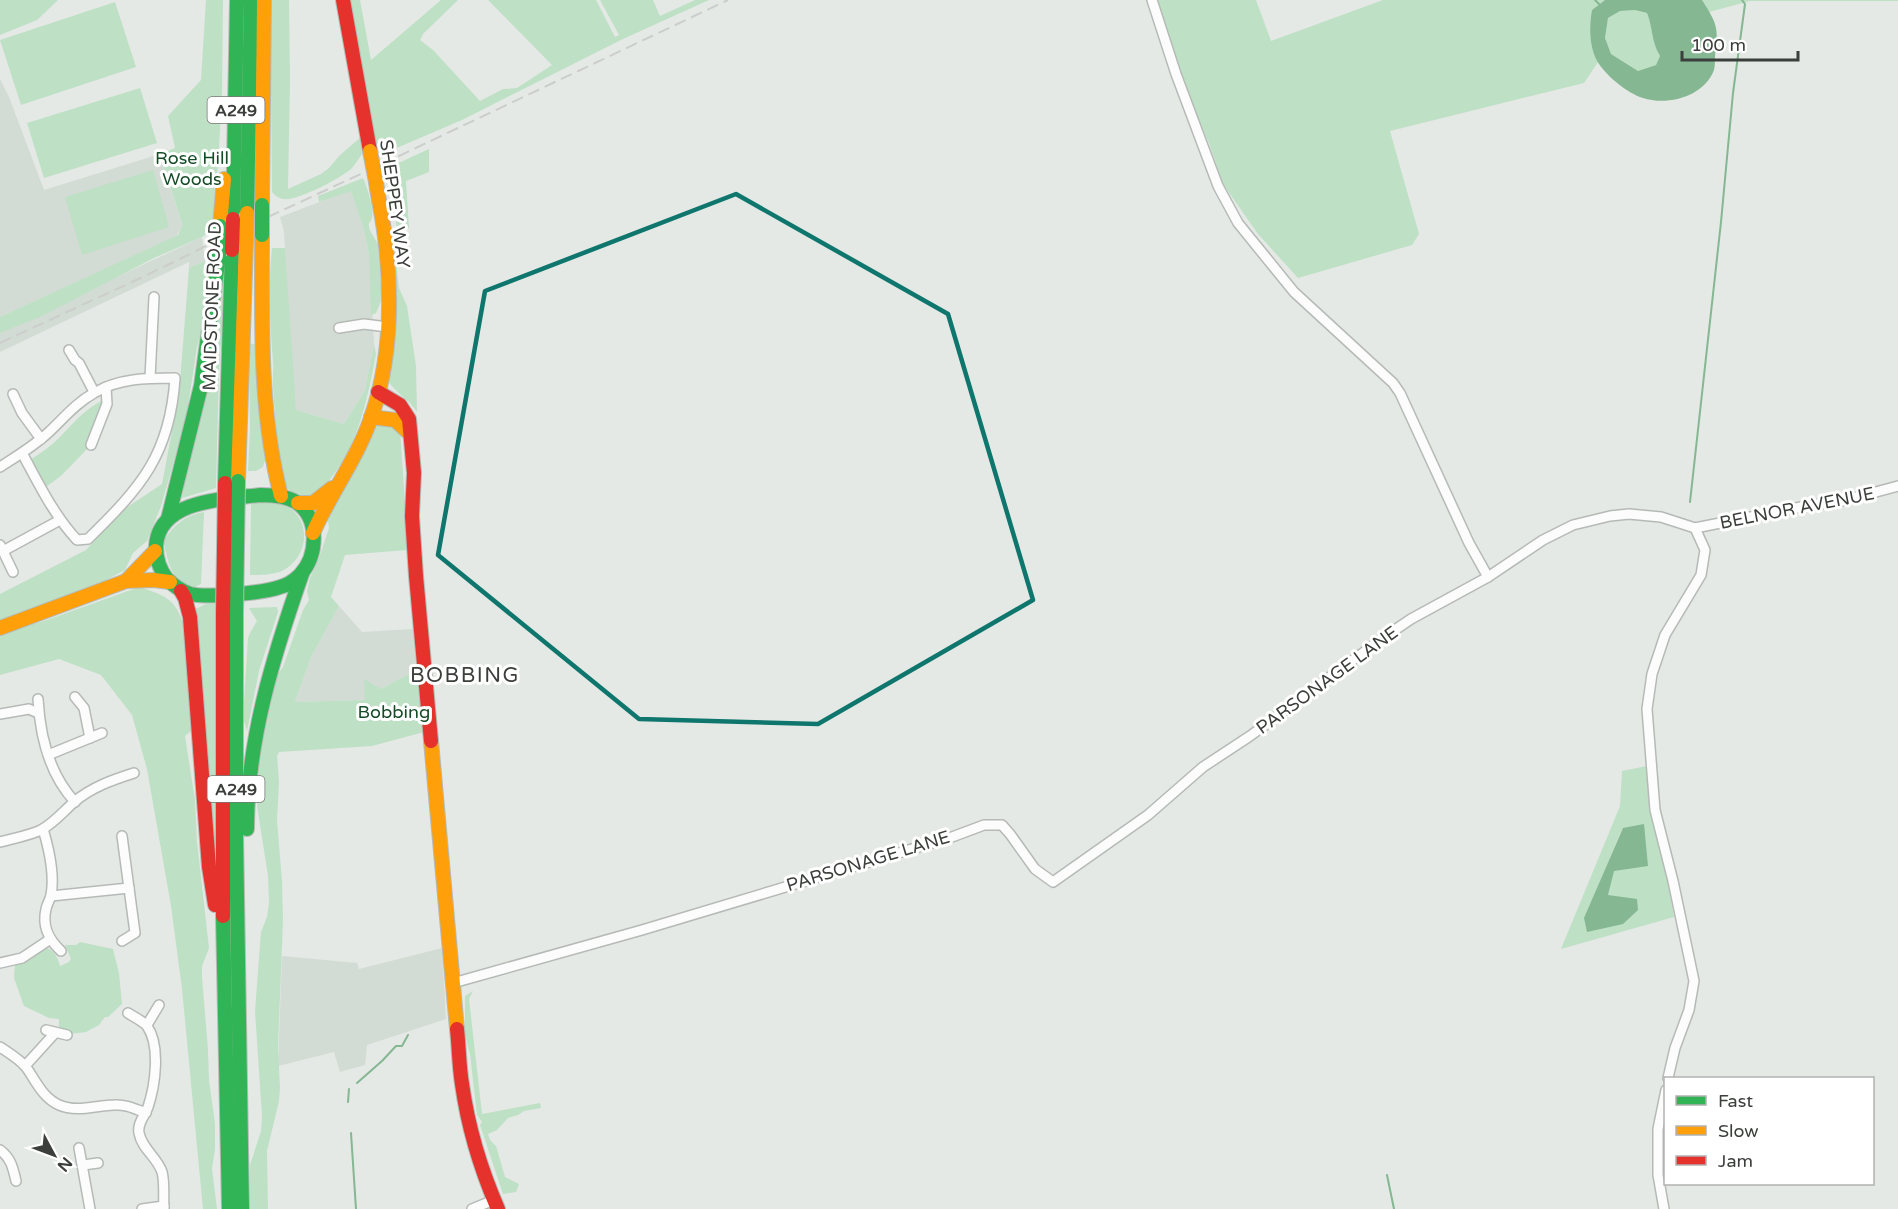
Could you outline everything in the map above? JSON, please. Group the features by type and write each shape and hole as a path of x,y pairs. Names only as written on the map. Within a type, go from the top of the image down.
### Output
{"main road":[{"name":"MAIDSTONE ROAD","path":"230,614 232,482 226,253 236,106 237,0"},
{"name":"MAIDSTONE ROAD","path":"232,482 246,242 251,0"},
{"path":"264,0 262,299 267,427 273,466 281,496"},
{"name":"SHEPPEY WAY","path":"313,533 321,514 358,448 371,417 384,364 387,327 386,245 343,0"},
{"path":"168,519 201,386 226,253"},
{"path":"378,392 400,405 409,419 414,473 412,516 416,576 464,1093 470,1126 496,1204"},
{"path":"371,417 395,420 410,434"},
{"name":"SHEPPEY WAY","path":"298,503 313,503 342,478"},
{"path":"223,959 209,867 190,617 185,598 157,560 155,551 162,526 182,508 195,504 261,495 281,496 298,503 308,515 313,533 312,555 302,574 276,648 248,777 245,932 238,965"},
{"path":"126,581 155,551"},
{"path":"0,628 126,581 154,580 202,596 276,588 291,583 302,574"},
{"name":"A249","path":"228,1209 223,959 230,614"},
{"name":"A249","path":"230,614 236,772 242,1209"}],"street":[{"path":"1152,0 1176,74 1218,186 1238,224 1294,292 1394,383 1469,543 1488,577"},
{"path":"150,378 153,297"},
{"path":"339,328 364,324 387,327"},
{"path":"69,350 79,363 94,392"},
{"path":"0,467 41,439 71,409 94,392 122,382 150,378 175,378 165,437 154,464 134,490 88,539 77,540 60,520 41,491 22,453"},
{"path":"90,444 107,404 106,387"},
{"path":"13,394 22,413 41,439"},
{"name":"BELNOR AVENUE","path":"1695,528 1842,501 1898,486"},
{"name":"PARSONAGE LANE","path":"453,983 653,927 952,837 984,825 1002,825 1035,869 1053,882 1148,815 1203,766 1250,736 1383,638 1412,619 1488,577 1543,540 1573,525 1629,514 1661,517 1695,528"},
{"path":"14,572 2,548 60,520"},
{"path":"1668,1077 1675,1048 1689,1010 1694,981 1655,810 1647,709 1652,674 1665,634 1701,575 1705,550 1695,528"},
{"path":"75,697 84,708 90,738"},
{"path":"38,699 42,740 57,777 75,802"},
{"path":"0,714 29,709 38,713"},
{"path":"48,755 102,733"},
{"path":"0,842 43,829 75,802 105,782 134,773"},
{"path":"43,829 51,864 51,896 46,906 44,920 49,940 61,951"},
{"path":"122,836 135,933"},
{"path":"51,896 129,888"},
{"path":"122,941 135,933 145,936"},
{"path":"2,966 22,958 49,940"},
{"path":"147,1025 159,1005"},
{"path":"128,1013 147,1025 155,1057 154,1088 146,1113 140,1121 139,1132 144,1147 162,1173 164,1208 142,1209"},
{"path":"25,1066 51,1032 67,1035"},
{"path":"0,1047 25,1066 40,1090 61,1106 88,1108 115,1104 146,1113"},
{"path":"1664,1096 1658,1129 1658,1175 1664,1209"},
{"path":"79,1148 90,1209"},
{"path":"0,1150 12,1164 16,1181"},
{"path":"12,1164 22,1161"},
{"path":"83,1166 98,1163"},
{"path":"472,1209 496,1204"}],"highlighted area":[{"path":"736,194 948,314 1033,600 818,724 639,719 438,555 485,291"}],"shaded area":[{"path":"1605,0 1702,0 1714,21 1717,32 1714,68 1709,79 1693,93 1673,100 1653,100 1631,92 1607,74 1596,58 1591,37 1592,10","holes":["1635,10 1647,13 1660,56 1656,65 1638,71 1611,54 1605,38 1608,18 1620,11"]},
{"path":"0,79 44,190 160,154 182,225 176,237 0,317"},
{"path":"351,190 369,254 374,344 365,390 344,424 296,410 284,232 280,217"},
{"path":"202,237 205,261 189,268 189,262 0,352 0,332"},
{"path":"339,606 362,632 413,629 416,670 366,700 295,702 311,657"},
{"path":"1644,824 1648,866 1614,871 1608,895 1637,899 1638,910 1623,924 1587,932 1584,918 1623,828"},
{"path":"442,948 446,1019 367,1045 365,1065 340,1072 334,1052 278,1066 282,956 357,963 359,969"}],"green space":[{"path":"0,0 58,0 37,20 0,35"},
{"name":"Rose Hill Woods","path":"206,0 223,0 219,148 214,218 209,232 42,316 0,333 0,317 178,235 182,225 160,154 175,148 168,116 201,80"},
{"path":"270,0 289,0 288,189 321,174 360,138 362,154 351,169 337,178 308,193 290,199 280,198 272,192"},
{"path":"350,0 360,0 371,60 441,0 458,0 423,34 420,40 433,50 480,101 503,89 517,88 552,65 488,0 596,0 615,37 619,35 600,0 653,0 660,16 695,0 709,0 623,39 462,120 385,153 380,146 374,143"},
{"path":"1156,0 1256,0 1271,41 1383,0 1605,0 1592,10 1591,36 1598,62 1584,83 1390,131 1419,234 1412,245 1298,278 1258,234 1223,184 1209,143 1179,73"},
{"path":"1700,0 1898,1 1750,1 1709,12"},
{"path":"115,2 136,67 21,105 0,40"},
{"path":"1635,10 1647,13 1660,56 1656,65 1638,71 1611,54 1605,38 1608,18 1620,11"},
{"path":"140,88 157,143 44,178 27,123"},
{"path":"429,149 429,172 406,181 409,228 402,228 403,248 398,248 396,221 399,218 392,166"},
{"path":"153,170 169,227 82,255 65,197"},
{"path":"363,178 372,208 369,227 378,245 382,299 376,313 371,315 369,254 351,191 319,202 318,196"},
{"path":"272,248 285,248 296,410 344,424 365,390 374,344 376,354 366,403 349,449 325,485 315,494 307,497 291,492 283,480 278,465 270,305"},
{"path":"228,249 219,370 216,488 182,498"},
{"path":"205,261 206,296 186,419 161,506 147,541 133,553 125,570 95,586 0,621 0,594 86,550 123,510 162,484 179,394 189,268"},
{"path":"396,261 399,288 407,306 416,366 417,412 388,381 393,349"},
{"path":"249,343 257,345 257,396 265,460 263,467 256,471 248,471"},
{"path":"103,400 105,405 86,450 62,475 46,487 30,460 60,437 85,412"},
{"name":"Bobbing","path":"382,422 400,429 408,547 407,550 345,555 331,597 339,606 311,657 295,702 365,700 364,679 381,689 416,670 424,732 372,746 279,752 277,756 279,782 277,820 283,920 278,1046 280,1088 267,1151 268,1209 250,1209 250,1165 261,1131 262,1116 255,1011 261,932 269,903 268,876 257,804 264,791 258,773 258,762 274,679 283,667 303,610 309,600 307,591 310,578 329,528 331,508 344,490 374,428"},
{"path":"264,501 287,506 295,513 304,530 304,540 297,558 282,571 250,575 251,502"},
{"path":"204,512 201,584 193,588 179,580 171,569 163,541 180,522"},
{"path":"139,587 168,599 177,609 184,625 193,729 185,736 195,800 197,842 209,948 202,966 202,977 209,1080 215,1124 212,1169 217,1209 203,1209 182,989 171,906 147,769 132,715 101,675 59,659 0,675 0,633 44,621"},
{"path":"206,604 215,604 215,865 193,610"},
{"path":"277,607 278,612 259,671 247,731 243,718 248,638 257,621 249,608"},
{"path":"1647,766 1674,917 1561,949 1620,806 1622,771","holes":["1622,829 1608,895 1585,918"]},
{"path":"80,942 113,949 119,973 122,1004 108,1017 105,1017 99,1025 86,1032 69,1034 59,1030 59,1019 49,1018 24,1006 14,978 15,963 29,959 47,948 56,956 60,966 71,959 65,945 76,945"},
{"path":"473,991 469,999 482,1114 540,1103 541,1108 524,1111 508,1118 497,1130 488,1134 496,1146 505,1177 519,1184 516,1192 503,1194 480,1125 482,1122 477,1115 470,1054 465,1035 465,996"}],"waterway":[{"path":"1595,0 1599,4"},
{"path":"1690,502 1733,93 1745,4 1742,0"},
{"path":"357,1083 396,1046 402,1046 408,1035"},
{"path":"348,1102 349,1089"},
{"path":"351,1133 356,1209"},
{"path":"1387,1175 1394,1209"}],"railway":[{"path":"382,164 728,0"},
{"path":"268,217 365,172"},
{"path":"0,343 210,244"}],"traffic: fast":[{"path":"233,219 237,0"},
{"path":"247,213 251,0"},
{"path":"262,205 262,235"},
{"path":"219,256 220,226"},
{"path":"225,483 232,250"},
{"path":"168,519 201,386 219,256"},
{"path":"236,613 238,481"},
{"path":"261,495 279,496 292,500 304,509 309,517 313,527 313,548 306,567 298,577 288,584 272,589 221,595 190,594 167,579 158,564 156,546 160,530 169,519 181,510 196,504 261,495"},
{"path":"247,829 248,796 257,731 281,636 302,574"},
{"path":"236,613 236,833 242,1209"},
{"path":"223,916 229,1209"}],"traffic: slow":[{"path":"262,205 264,0"},
{"path":"370,151 376,182"},
{"path":"220,226 224,179"},
{"path":"313,533 365,433 377,397 386,355 389,311 388,267 376,182"},
{"path":"246,242 247,213"},
{"path":"262,235 262,334 265,399 281,496"},
{"path":"238,481 246,242"},
{"path":"371,417 395,420 410,434"},
{"path":"298,503 313,503 332,488"},
{"path":"126,581 155,551"},
{"path":"0,628 126,581 170,582"},
{"path":"431,741 457,1029"}],"traffic: jam":[{"path":"343,0 370,151"},
{"path":"232,250 233,219"},
{"path":"378,392 400,405 409,419 414,473 412,516 416,576 431,741"},
{"path":"223,614 225,483"},
{"path":"181,591 190,617 209,867 215,905"},
{"path":"223,614 223,916"},
{"path":"457,1029 461,1077 468,1116 481,1164 498,1209"}],"district":[{"name":"BOBBING","path":"465,675"}]}
